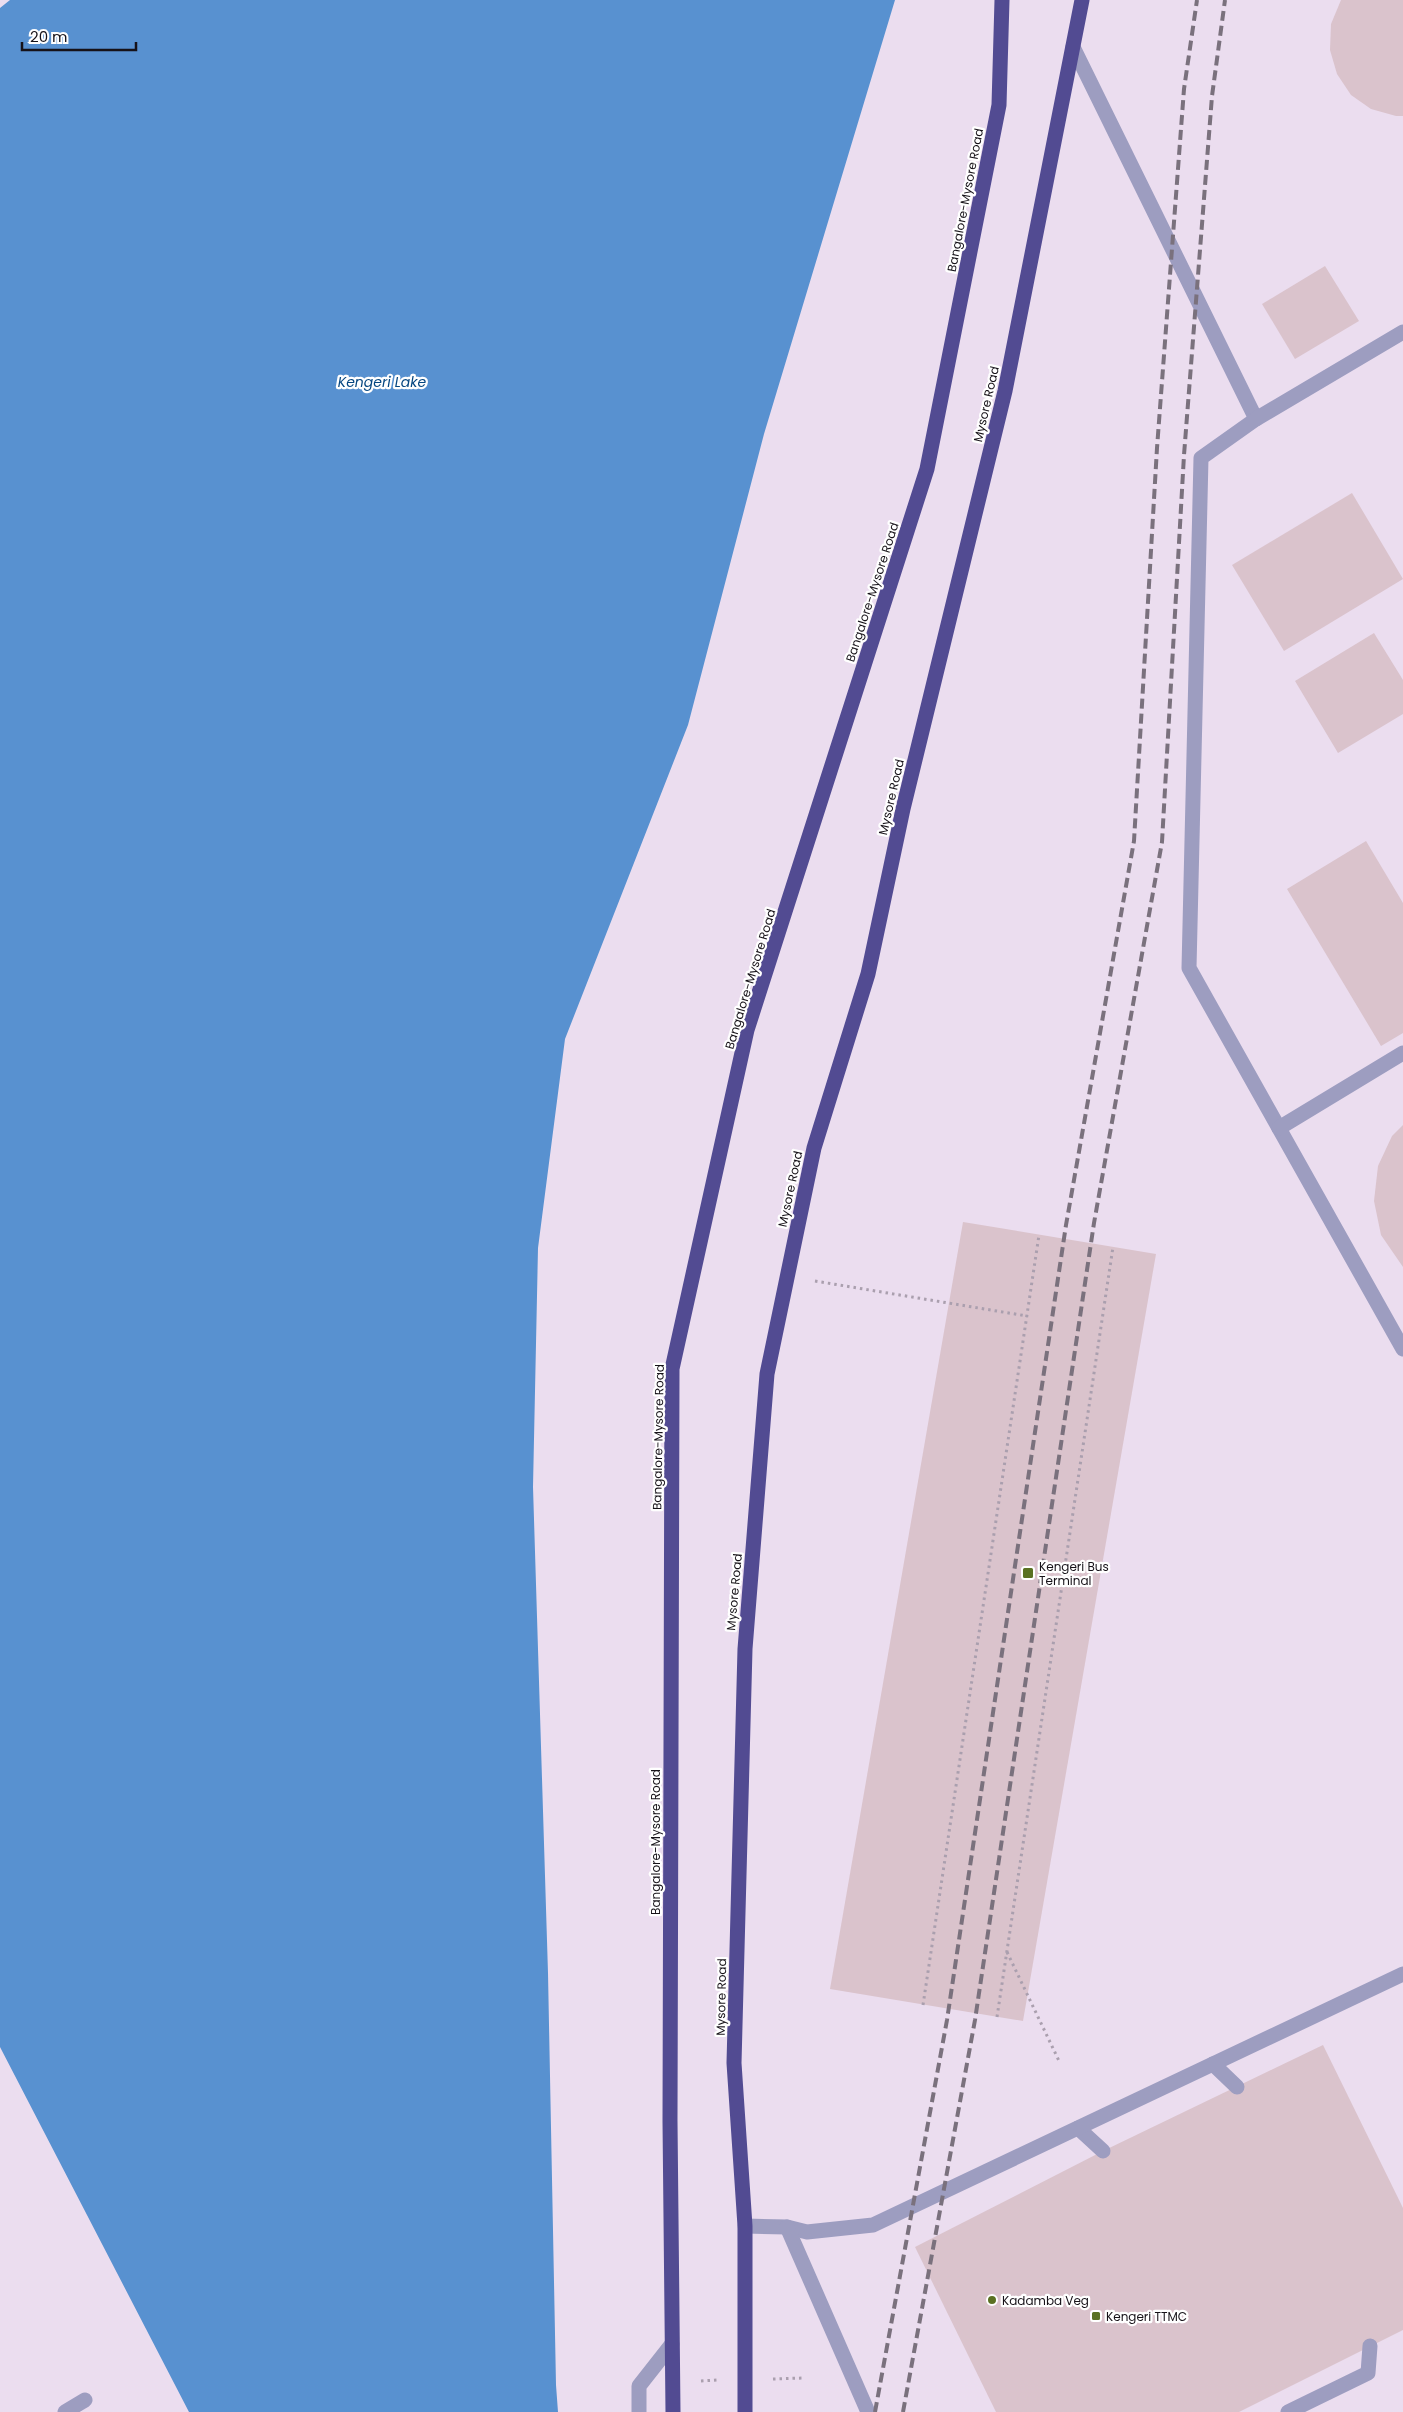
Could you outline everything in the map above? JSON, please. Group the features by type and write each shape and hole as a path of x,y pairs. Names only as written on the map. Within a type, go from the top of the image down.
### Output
{"highway":[{"name":"Bangalore-Mysore Road","path":"672,2344 670,2077 672,1369 748,1030 927,469 999,104 1002,0"},
{"name":"Mysore Road","path":"745,2412 745,2226 734,2063 745,1649 766,1374 814,1148 868,974 903,809 1005,391 1082,0"},
{"path":"672,2344 673,2412"}],"street":[{"path":"1073,47 1256,419"},
{"path":"1403,332 1256,419 1201,458 1189,968 1403,1349"},
{"path":"1279,1128 1403,1053"},
{"path":"745,2226 787,2227 807,2232 873,2225 1403,1974"},
{"path":"1213,2064 1237,2087"},
{"path":"1078,2128 1103,2151"},
{"path":"787,2227 868,2412"},
{"path":"639,2412 640,2386 672,2344"},
{"path":"1288,2412 1368,2373 1370,2346"},
{"path":"65,2412 85,2400"}],"path":[{"path":"923,2005 1039,1235"},
{"path":"996,2017 1113,1247"},
{"path":"787,1276 1027,1316"},
{"path":"1007,1952 1060,2063"},
{"path":"763,2379 802,2378"},
{"path":"694,2381 724,2380"}],"water":[{"name":"Kengeri Lake","path":"10,0 895,0 764,434 688,725 565,1039 538,1248 533,1487 548,1973 558,2412 189,2412 0,2047 0,8"}],"building":[{"path":"1341,0 1403,0 1403,116 1371,109 1351,95 1337,74 1330,50 1331,24"},
{"path":"1325,266 1359,321 1295,359 1262,304"},
{"path":"1352,493 1403,579 1284,651 1232,565"},
{"path":"1374,633 1403,680 1403,714 1338,753 1295,681"},
{"path":"1366,841 1403,903 1403,1033 1381,1046 1287,889"},
{"path":"1403,1125 1403,1267 1381,1235 1374,1201 1378,1166 1392,1136"},
{"path":"963,1222 1156,1254 1023,2021 830,1989"},
{"path":"1323,2045 1403,2208 1403,2330 1239,2412 996,2412 915,2247 1103,2151"}],"railway":[{"path":"875,2412 947,2020 1066,1225 1134,841 1157,448 1184,89 1197,0"},
{"path":"903,2412 975,2020 1094,1223 1162,842 1184,455 1212,96 1225,0"}],"place":[{"name":"Kengeri Bus Terminal","path":"1028,1573"},
{"name":"Kadamba Veg","path":"992,2300"},
{"name":"Kengeri TTMC","path":"1096,2316"}]}
